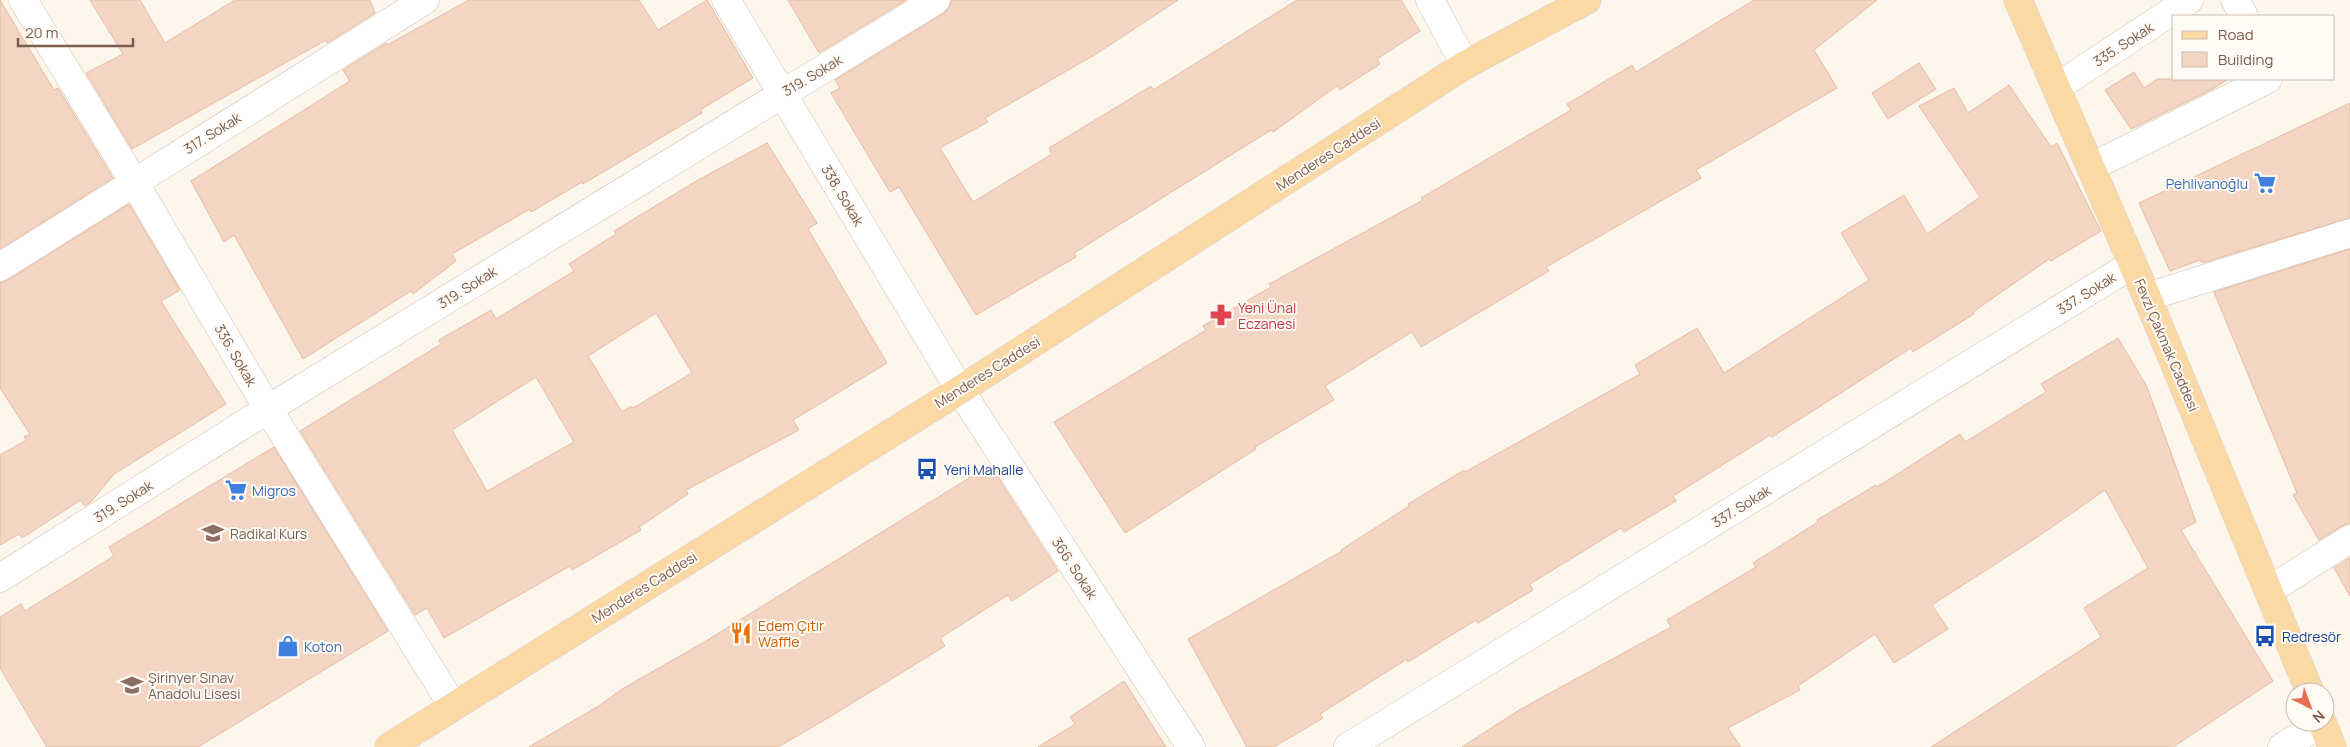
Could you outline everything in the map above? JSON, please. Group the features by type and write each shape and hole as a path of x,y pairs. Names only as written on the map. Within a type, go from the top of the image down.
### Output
{"main road":[{"name":"Menderes Caddesi","path":"389,747 960,390 1466,65 1587,0"},
{"name":"Fevzi Çakmak Caddesi","path":"2018,0 2147,297 2306,682"},
{"path":"2326,732 2332,747"}],"street":[{"name":"336. Sokak","path":"23,0 134,182 268,409 453,706"},
{"name":"317. Sokak","path":"0,267 425,0"},
{"name":"338. Sokak","path":"726,0 960,390"},
{"name":"319. Sokak","path":"0,578 268,409 936,0"},
{"path":"1430,0 1466,65"},
{"name":"335. Sokak","path":"2057,87 2189,0"},
{"path":"2235,0 2243,15"},
{"path":"2091,168 2266,80"},
{"path":"2147,297 2350,234"},
{"name":"337. Sokak","path":"1348,747 2133,264"},
{"name":"366. Sokak","path":"960,390 1191,747"},
{"path":"2268,591 2350,539"},
{"path":"2282,747 2306,732"}],"building":[{"path":"0,0 54,90 58,88 113,178 0,249"},
{"path":"90,0 140,0 165,43 235,0 370,0 375,13 327,43 326,40 132,149 86,73 123,54"},
{"path":"469,0 639,0 658,30 707,0 753,78 700,110 702,113 583,184 582,182 531,212 530,209 452,254 456,261 413,294 411,291 303,359 234,235 224,242 191,181 350,81 343,70 386,43 387,45"},
{"path":"788,0 906,0 819,53"},
{"path":"952,0 1178,0 1096,54 985,118 988,122 940,148 973,202 1052,154 1049,148 1151,86 1153,90 1297,0 1401,0 1420,31 1377,59 1380,64 1340,90 1337,86 1273,132 1271,130 1074,253 1076,257 976,315 899,187 890,192 831,93 840,88 835,80 944,13 949,8"},
{"path":"1754,0 1877,0 1814,50 1837,88 1696,170 1701,178 1546,267 1549,271 1421,347 1412,332 1325,386 1334,400 1255,447 1256,449 1125,533 1054,422 1206,330 1203,326 1271,287 1269,284 1423,200 1421,198 1571,110 1567,104 1632,65 1636,72"},
{"path":"1919,63 1936,89 1888,119 1872,93"},
{"path":"2134,72 2144,88 2157,79 2226,80 2213,89 2131,129 2105,90"},
{"path":"2009,85 2051,147 2057,143 2101,231 2051,261 2049,259 1973,312 1974,314 1913,352 1911,348 1772,437 1770,435 1673,496 1676,501 1624,532 1621,528 1530,584 1533,590 1478,623 1476,620 1408,662 1407,659 1320,714 1323,718 1274,747 1247,747 1188,639 1342,551 1409,506 1408,504 1464,470 1465,472 1640,374 1635,365 1697,328 1724,373 1869,280 1841,233 1904,195 1927,234 1980,197 1919,106 1954,88 1968,113"},
{"name":"Pehlivanoğlu","path":"2350,103 2350,218 2202,263 2200,260 2170,271 2139,203"},
{"path":"767,143 817,223 808,229 887,363 793,420 799,430 686,490 688,494 639,527 641,530 572,570 570,566 444,638 427,608 415,615 300,431 441,344 439,340 491,310 496,319 574,271 569,264 616,234 614,231 698,180","holes":["656,313 692,373 633,408 631,406 622,412 588,356","536,377 574,442 487,491 452,430"]},
{"path":"129,204 180,290 161,301 226,404 114,474 91,502 84,506 81,500 22,538 19,534 0,545 0,455 26,440 24,437 30,434 0,388 0,283 8,280"},
{"path":"2350,249 2350,523 2319,540 2293,495 2297,493 2214,292"},
{"path":"2118,338 2147,387 2196,522 2181,530 2273,681 2173,747 1931,747 2101,637 2084,608 2148,568 2105,490 2036,538 1932,605 1948,629 1894,663 1875,634 1798,686 1800,690 1728,728 1741,747 1462,747 1519,710 1671,627 1667,620 1756,567 1753,563 1818,522 1817,520 1876,485 1877,487 1960,434 1965,442 2046,392 2041,384"},
{"path":"274,447 388,631 198,747 47,747 0,668 0,617 21,604 25,611 114,556 109,547"},
{"path":"990,465 1058,571 1012,601 1008,595 940,638 945,646 828,718 778,747 529,747 600,705 622,689 706,641"},
{"path":"2350,558 2350,596 2334,568"},
{"path":"1124,681 1166,747 1038,747 1075,724 1070,717"}],"place":[{"name":"Pehlivanoğlu","path":"2265,183"},
{"name":"Yeni Ünal Eczanesi","path":"1221,315"},
{"name":"Yeni Mahalle","path":"927,469"},
{"name":"Migros","path":"236,490"},
{"name":"Radikal Kurs","path":"213,533"},
{"name":"Edem Çıtır Waffle","path":"741,633"},
{"name":"Redresör","path":"2265,636"},
{"name":"Koton","path":"288,646"},
{"name":"Şirinyer Sınav Anadolu Lisesi","path":"132,685"}]}
